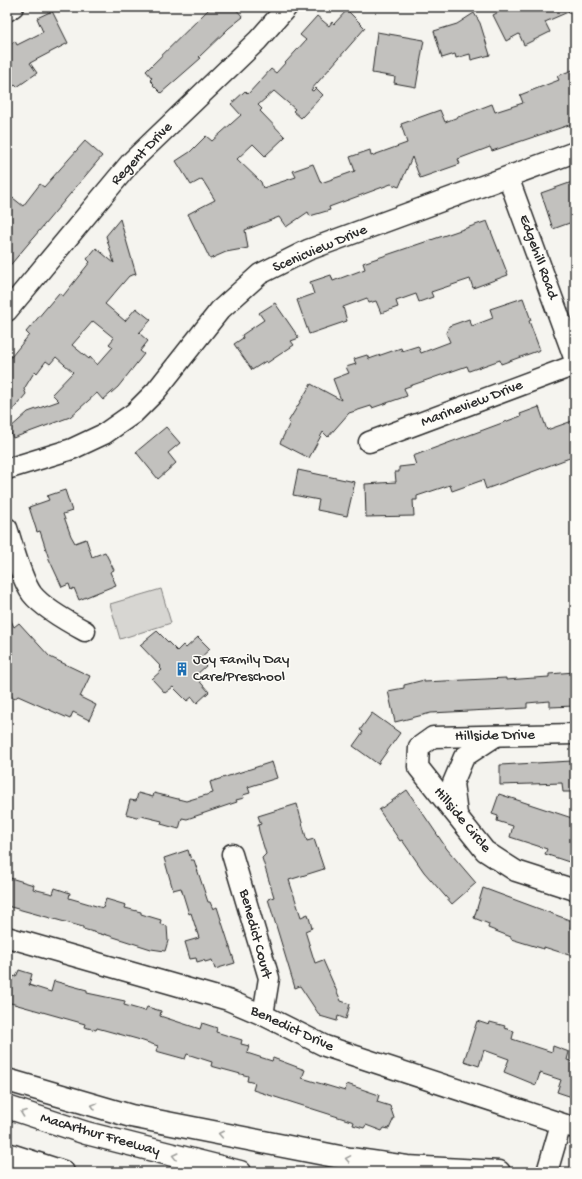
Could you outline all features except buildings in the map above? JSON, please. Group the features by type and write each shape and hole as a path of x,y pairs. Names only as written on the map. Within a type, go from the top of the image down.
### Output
{"highway":[{"path":"7,1080 131,1116 350,1159 407,1167 499,1172"},
{"name":"MacArthur Freeway","path":"7,1107 100,1137 240,1172"},
{"path":"7,1154 63,1172"}],"street":[{"path":"7,11 13,7"},
{"name":"Regent Drive","path":"7,311 131,162 258,40 287,7"},
{"name":"Scenicview Drive","path":"7,469 72,449 104,434 134,413 156,391 220,310 260,274 308,250 575,152"},
{"name":"Edgehill Road","path":"508,177 575,360"},
{"name":"Marineview Drive","path":"369,442 575,365"},
{"path":"7,528 18,562 32,594 59,616 85,632"},
{"name":"Hillside Drive","path":"419,747 433,737 575,734"},
{"path":"457,815 453,783 464,757 496,736"},
{"name":"Hillside Circle","path":"419,747 418,767 485,851 516,871 575,890"},
{"name":"Benedict Court","path":"232,854 269,978 263,1015"},
{"name":"Benedict Drive","path":"7,937 228,1000 263,1015 325,1046 568,1126"},
{"path":"547,1172 568,1126"}],"shaded area":[{"path":"161,589 171,623 120,639 110,604"}],"place":[{"name":"Joy Family Day Care/Preschool","path":"182,669"}]}
